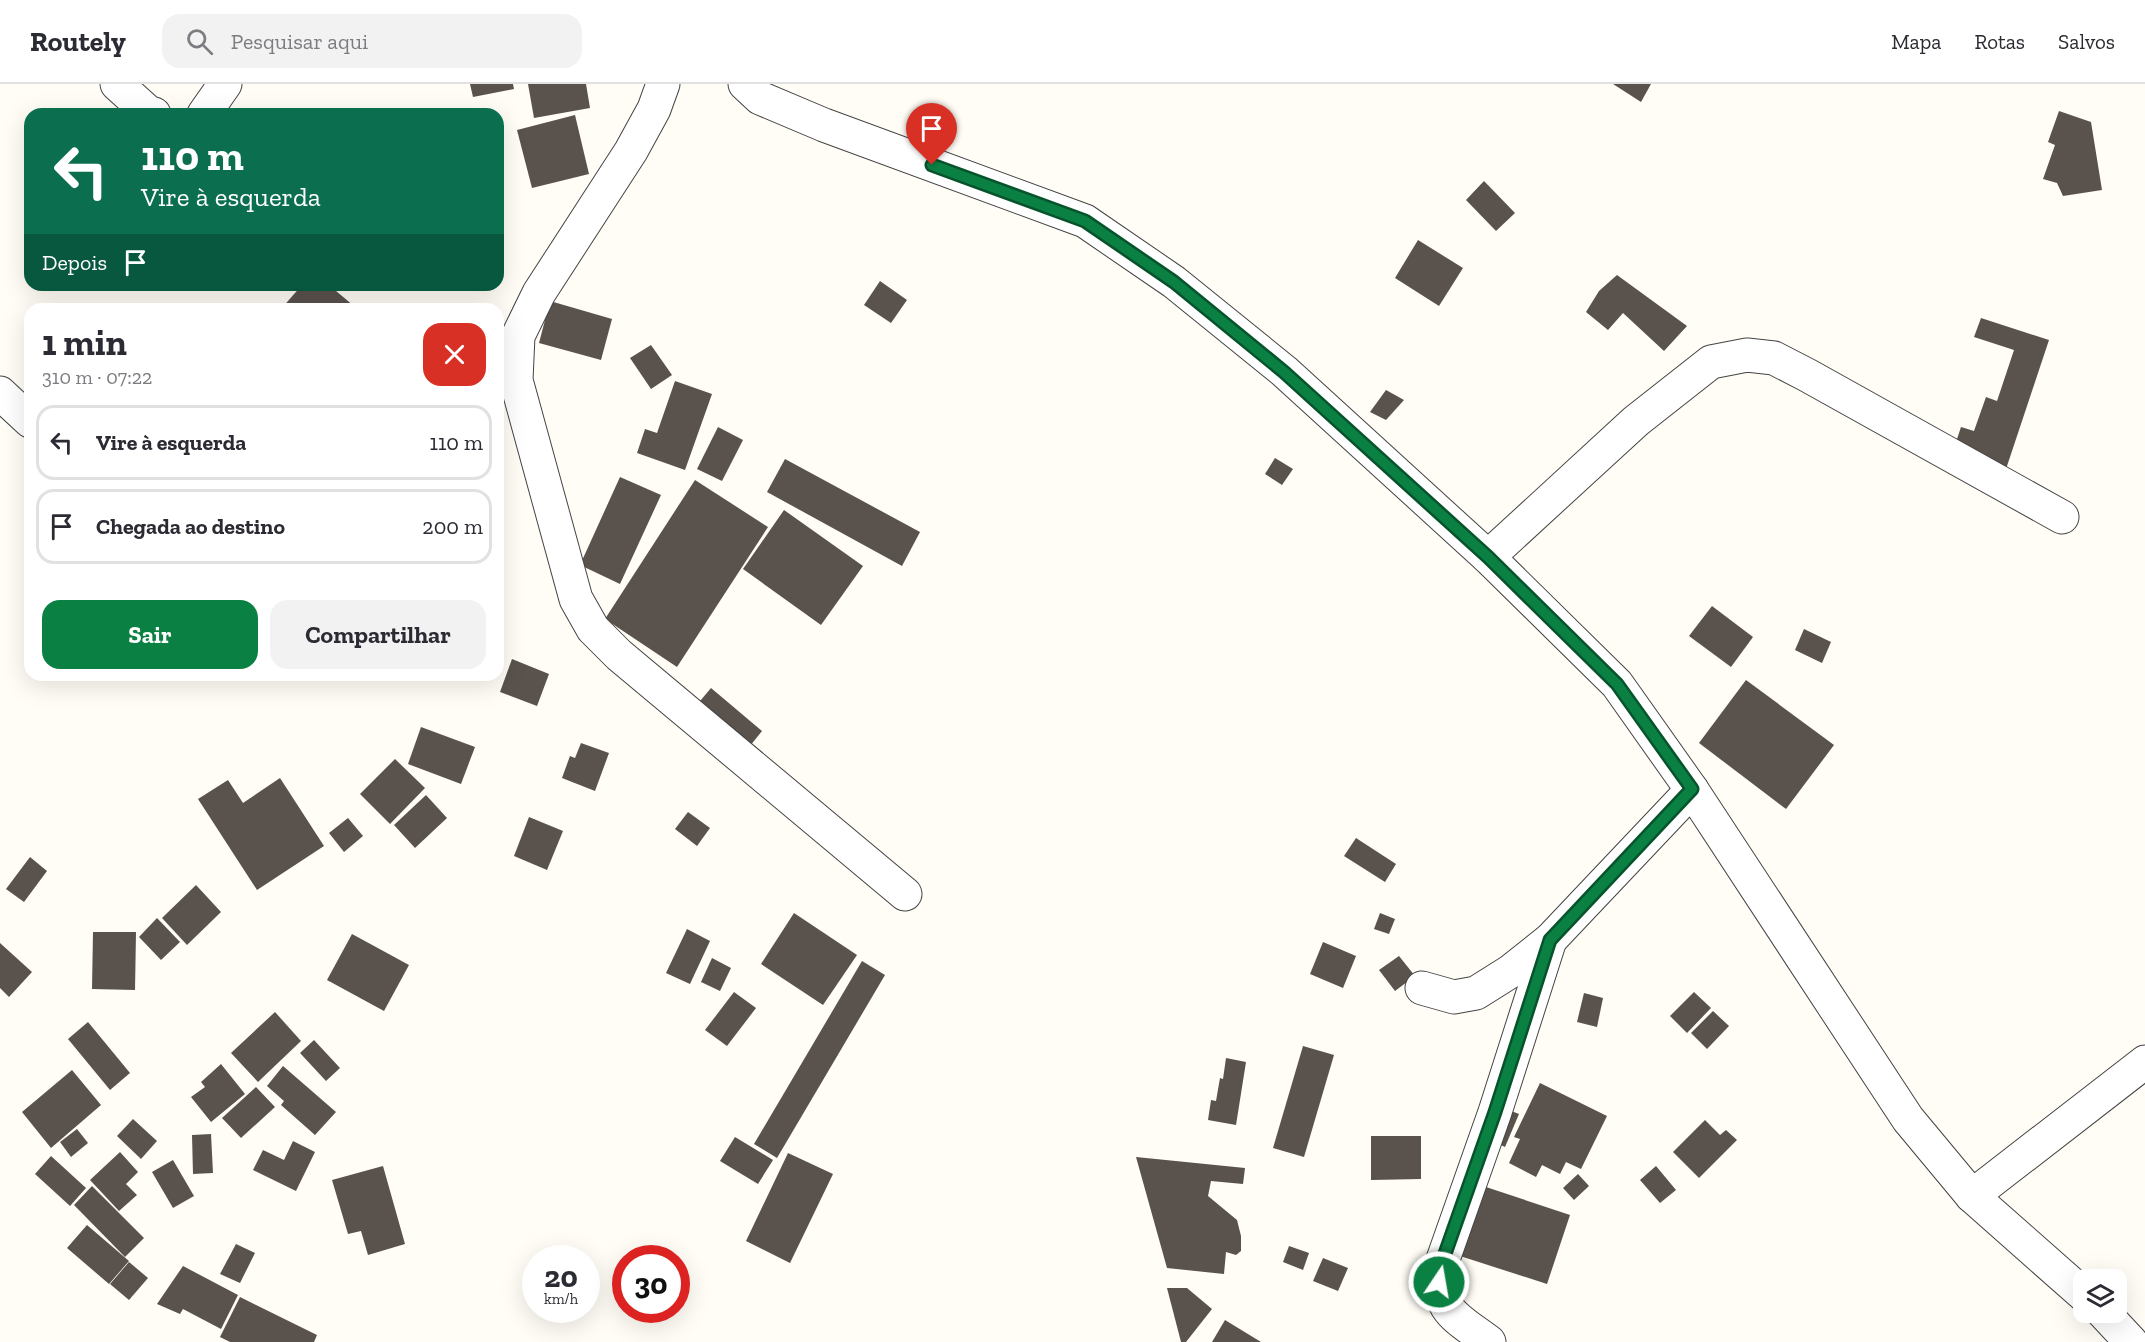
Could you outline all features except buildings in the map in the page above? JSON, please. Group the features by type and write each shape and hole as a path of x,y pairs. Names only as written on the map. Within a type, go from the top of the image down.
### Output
{"street":[{"path":"117,84 143,108"},
{"path":"208,108 225,84"},
{"path":"663,84 654,108 631,151 508,343 576,599 592,629 628,662 905,894"},
{"path":"745,84 760,98 824,125 1085,221 1174,282 1284,372 1488,557 1617,684 1692,789 1908,1119 1972,1197 2073,1285"},
{"path":"1488,557 1636,421 1712,362 1747,355 1774,358 2062,516"},
{"path":"0,393 24,416"},
{"path":"1422,988 1454,997 1476,993 1511,971 1550,940 1692,789"},
{"path":"1489,1342 1451,1313 1442,1298 1439,1282 1441,1265 1495,1112 1550,940"},
{"path":"1972,1197 2145,1062"},
{"path":"2113,1323 2131,1342"}],"route":[{"path":"932,165 1085,221 1174,282 1284,372 1488,557 1617,684 1692,789 1550,940 1527,1006 1495,1112 1441,1265 1439,1282"}]}
